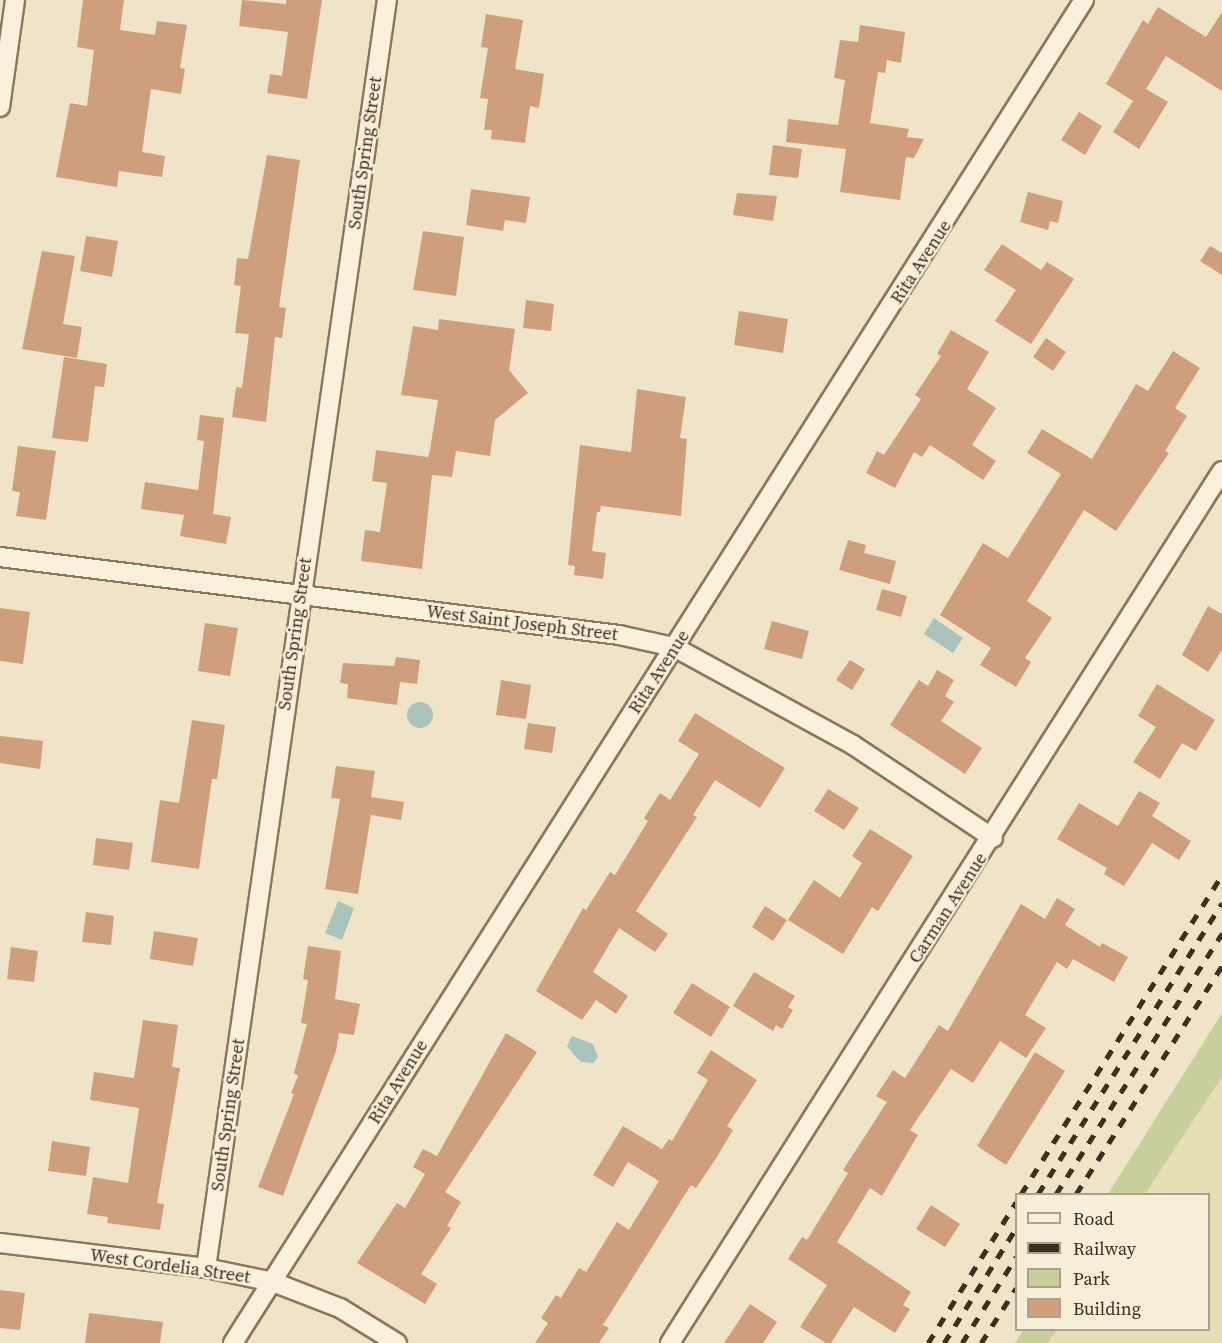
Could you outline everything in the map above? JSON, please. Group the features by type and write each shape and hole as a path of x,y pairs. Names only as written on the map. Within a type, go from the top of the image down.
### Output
{"street":[{"path":"0,107 15,0"},
{"name":"South Spring Street","path":"206,1268 300,596 387,0"},
{"name":"Rita Avenue","path":"233,1343 1084,0"},
{"name":"Carman Avenue","path":"670,1343 993,838 1222,471"},
{"name":"West Saint Joseph Street","path":"0,557 619,634 674,647 853,745 993,838"},
{"name":"West Cordelia Street","path":"0,1243 206,1268 273,1282 340,1308 397,1343"}],"shaded area":[{"path":"1222,1077 1222,1343 1048,1343 1056,1331 1210,1331 1210,1193 1146,1193"}],"green space":[{"path":"1222,1013 1222,1077 1146,1193 1109,1193"},
{"path":"1022,1331 1056,1331 1048,1343 1015,1343"}],"water":[{"path":"934,618 963,638 953,653 924,634"},
{"path":"420,702 429,706 433,715 429,724 420,728 411,724 407,715 411,706"},
{"path":"338,901 354,908 342,940 325,933"},
{"path":"572,1036 593,1044 598,1057 593,1063 581,1062 567,1046"}],"building":[{"path":"83,0 124,0 120,30 155,35 157,21 187,25 180,68 185,69 181,94 151,89 142,152 165,156 162,177 119,171 117,187 56,177 70,103 87,106 94,50 77,47"},
{"path":"242,0 286,4 286,0 322,0 307,99 267,93 270,74 282,76 288,32 239,26"},
{"path":"1158,7 1206,37 1222,12 1222,91 1166,56 1146,89 1168,102 1139,149 1113,132 1133,101 1106,84 1143,20 1148,24"},
{"path":"486,14 523,20 515,69 544,74 539,108 530,106 525,143 491,139 492,130 484,130 488,99 480,98 488,48 481,47"},
{"path":"860,25 905,32 901,63 887,60 885,73 878,72 870,123 909,129 907,137 924,139 914,158 906,157 900,200 840,192 846,149 786,142 788,119 838,125 845,80 834,78 840,40 858,42"},
{"path":"1079,112 1102,126 1085,155 1061,140"},
{"path":"773,145 802,149 798,178 769,175"},
{"path":"267,155 300,160 279,307 286,308 282,338 275,337 266,422 232,417 236,387 242,388 249,334 235,333 241,286 234,285 237,258 248,259"},
{"path":"471,189 530,197 526,223 505,220 503,231 466,225"},
{"path":"1028,192 1063,201 1058,223 1050,221 1048,230 1020,222"},
{"path":"737,193 777,196 773,221 733,215"},
{"path":"423,231 464,237 456,296 413,290"},
{"path":"86,236 118,241 112,277 80,271"},
{"path":"1002,244 1041,270 1047,262 1074,279 1031,344 995,321 1016,290 984,270"},
{"path":"1210,246 1222,253 1222,275 1200,261"},
{"path":"42,251 75,256 63,324 82,327 77,358 22,349"},
{"path":"526,300 554,304 551,331 523,328"},
{"path":"739,311 788,319 783,353 734,345"},
{"path":"439,319 515,329 509,370 528,393 495,420 490,456 456,451 452,477 432,475 422,569 361,561 365,530 380,532 387,483 372,481 376,450 428,457 438,400 401,395 413,326 438,330"},
{"path":"951,330 989,352 967,389 996,408 972,445 996,461 983,480 930,445 922,457 914,452 895,488 866,473 877,451 884,455 921,399 915,395 941,356 937,354"},
{"path":"1046,338 1066,352 1053,371 1033,357"},
{"path":"1173,351 1200,368 1175,408 1187,416 1165,451 1169,453 1116,531 1084,510 1027,601 1052,618 1025,658 1031,662 1016,687 980,665 991,648 940,615 983,543 1008,558 1061,474 1027,453 1042,429 1092,459 1136,384 1148,391"},
{"path":"64,357 107,364 104,387 95,386 88,442 52,438"},
{"path":"637,389 686,397 680,438 687,439 681,516 601,506 600,512 597,512 592,551 606,553 603,579 574,575 575,566 568,565 580,445 631,452"},
{"path":"200,415 224,418 213,514 231,517 226,544 180,536 184,515 141,509 145,482 198,490 204,441 197,440"},
{"path":"18,446 56,451 46,520 16,516 20,492 12,491"},
{"path":"848,540 866,545 864,553 896,561 890,584 839,570"},
{"path":"882,589 907,596 901,617 876,610"},
{"path":"1208,606 1222,614 1222,650 1208,672 1182,655"},
{"path":"0,608 30,612 23,664 0,661"},
{"path":"772,621 809,631 802,659 764,649"},
{"path":"205,623 238,628 230,676 198,671"},
{"path":"396,657 420,660 417,684 400,682 397,705 347,698 348,684 340,683 343,663 394,666"},
{"path":"850,660 865,669 852,690 836,680"},
{"path":"937,670 954,680 945,696 954,702 941,721 982,748 965,774 890,725 919,680 928,686"},
{"path":"501,680 531,685 526,719 496,715"},
{"path":"1157,684 1215,720 1196,751 1182,743 1160,779 1133,762 1156,727 1138,716"},
{"path":"695,713 785,768 760,808 715,780 693,815 697,817 636,911 668,934 655,952 619,928 593,972 628,996 616,1014 596,1000 582,1020 536,991 583,908 586,910 610,872 615,875 648,821 644,818 660,793 670,800 699,754 678,741"},
{"path":"192,720 225,725 217,779 212,779 199,869 151,862 160,800 179,803"},
{"path":"528,723 556,727 552,753 524,749"},
{"path":"0,736 43,741 40,769 0,763"},
{"path":"336,766 375,771 371,797 404,802 401,820 371,815 358,894 325,889 340,799 331,798"},
{"path":"828,789 859,808 844,830 814,811"},
{"path":"1139,791 1160,803 1152,816 1191,841 1179,860 1152,843 1124,886 1104,874 1107,868 1057,839 1079,803 1118,826"},
{"path":"870,829 913,856 878,911 872,907 843,954 788,920 814,880 840,898 862,863 852,856"},
{"path":"96,838 133,843 129,870 93,865"},
{"path":"1057,898 1075,909 1065,925 1100,947 1102,943 1128,957 1114,982 1073,959 1067,969 1057,962 1025,1015 1046,1028 1026,1058 1000,1041 973,1083 951,1069 910,1130 918,1135 882,1196 870,1188 837,1242 911,1292 903,1305 910,1309 895,1333 854,1307 831,1343 826,1343 800,1327 827,1285 788,1259 802,1237 807,1240 848,1173 843,1170 887,1102 876,1096 893,1070 905,1078 939,1025 948,1031 1021,904 1045,919"},
{"path":"765,906 787,920 773,941 752,927"},
{"path":"86,912 114,916 111,945 82,942"},
{"path":"154,931 198,938 193,966 150,959"},
{"path":"308,946 341,951 335,999 360,1004 354,1035 339,1033 336,1051 283,1196 258,1187 294,1094 291,1093 298,1076 294,1073 307,1024 301,1023 308,980 303,979"},
{"path":"11,947 38,951 34,982 7,979"},
{"path":"754,972 795,996 788,1007 793,1010 782,1029 776,1025 773,1031 733,1006"},
{"path":"692,983 730,1007 711,1037 673,1013"},
{"path":"143,1020 178,1025 172,1067 180,1068 157,1203 164,1204 160,1230 107,1223 108,1217 87,1214 93,1177 128,1183 139,1108 90,1100 94,1072 134,1078"},
{"path":"506,1033 537,1052 445,1192 461,1202 447,1226 451,1228 421,1274 437,1284 425,1304 357,1263 397,1203 405,1208 425,1174 413,1167 423,1149 437,1156"},
{"path":"711,1050 757,1080 727,1126 733,1130 717,1157 696,1188 691,1185 603,1325 609,1328 599,1343 535,1343 548,1323 541,1318 556,1295 561,1298 579,1268 586,1272 617,1222 629,1230 659,1181 628,1162 613,1187 593,1175 623,1126 662,1149 669,1139 672,1141 708,1080 697,1073"},
{"path":"1035,1052 1065,1071 1006,1165 977,1146"},
{"path":"52,1141 90,1147 86,1176 48,1171"},
{"path":"931,1205 960,1224 945,1247 916,1229"},
{"path":"0,1290 25,1293 20,1330 0,1328"},
{"path":"750,1304 777,1322 763,1343 724,1343"},
{"path":"89,1313 163,1322 160,1343 85,1343"}],"railway":[{"path":"1022,1193 1222,875"},
{"path":"1039,1193 1222,903"},
{"path":"1057,1193 1222,933"},
{"path":"1077,1193 1222,966"},
{"path":"928,1343 1015,1204"},
{"path":"944,1343 1015,1230"},
{"path":"962,1343 1015,1259"},
{"path":"981,1343 1015,1290"}]}
